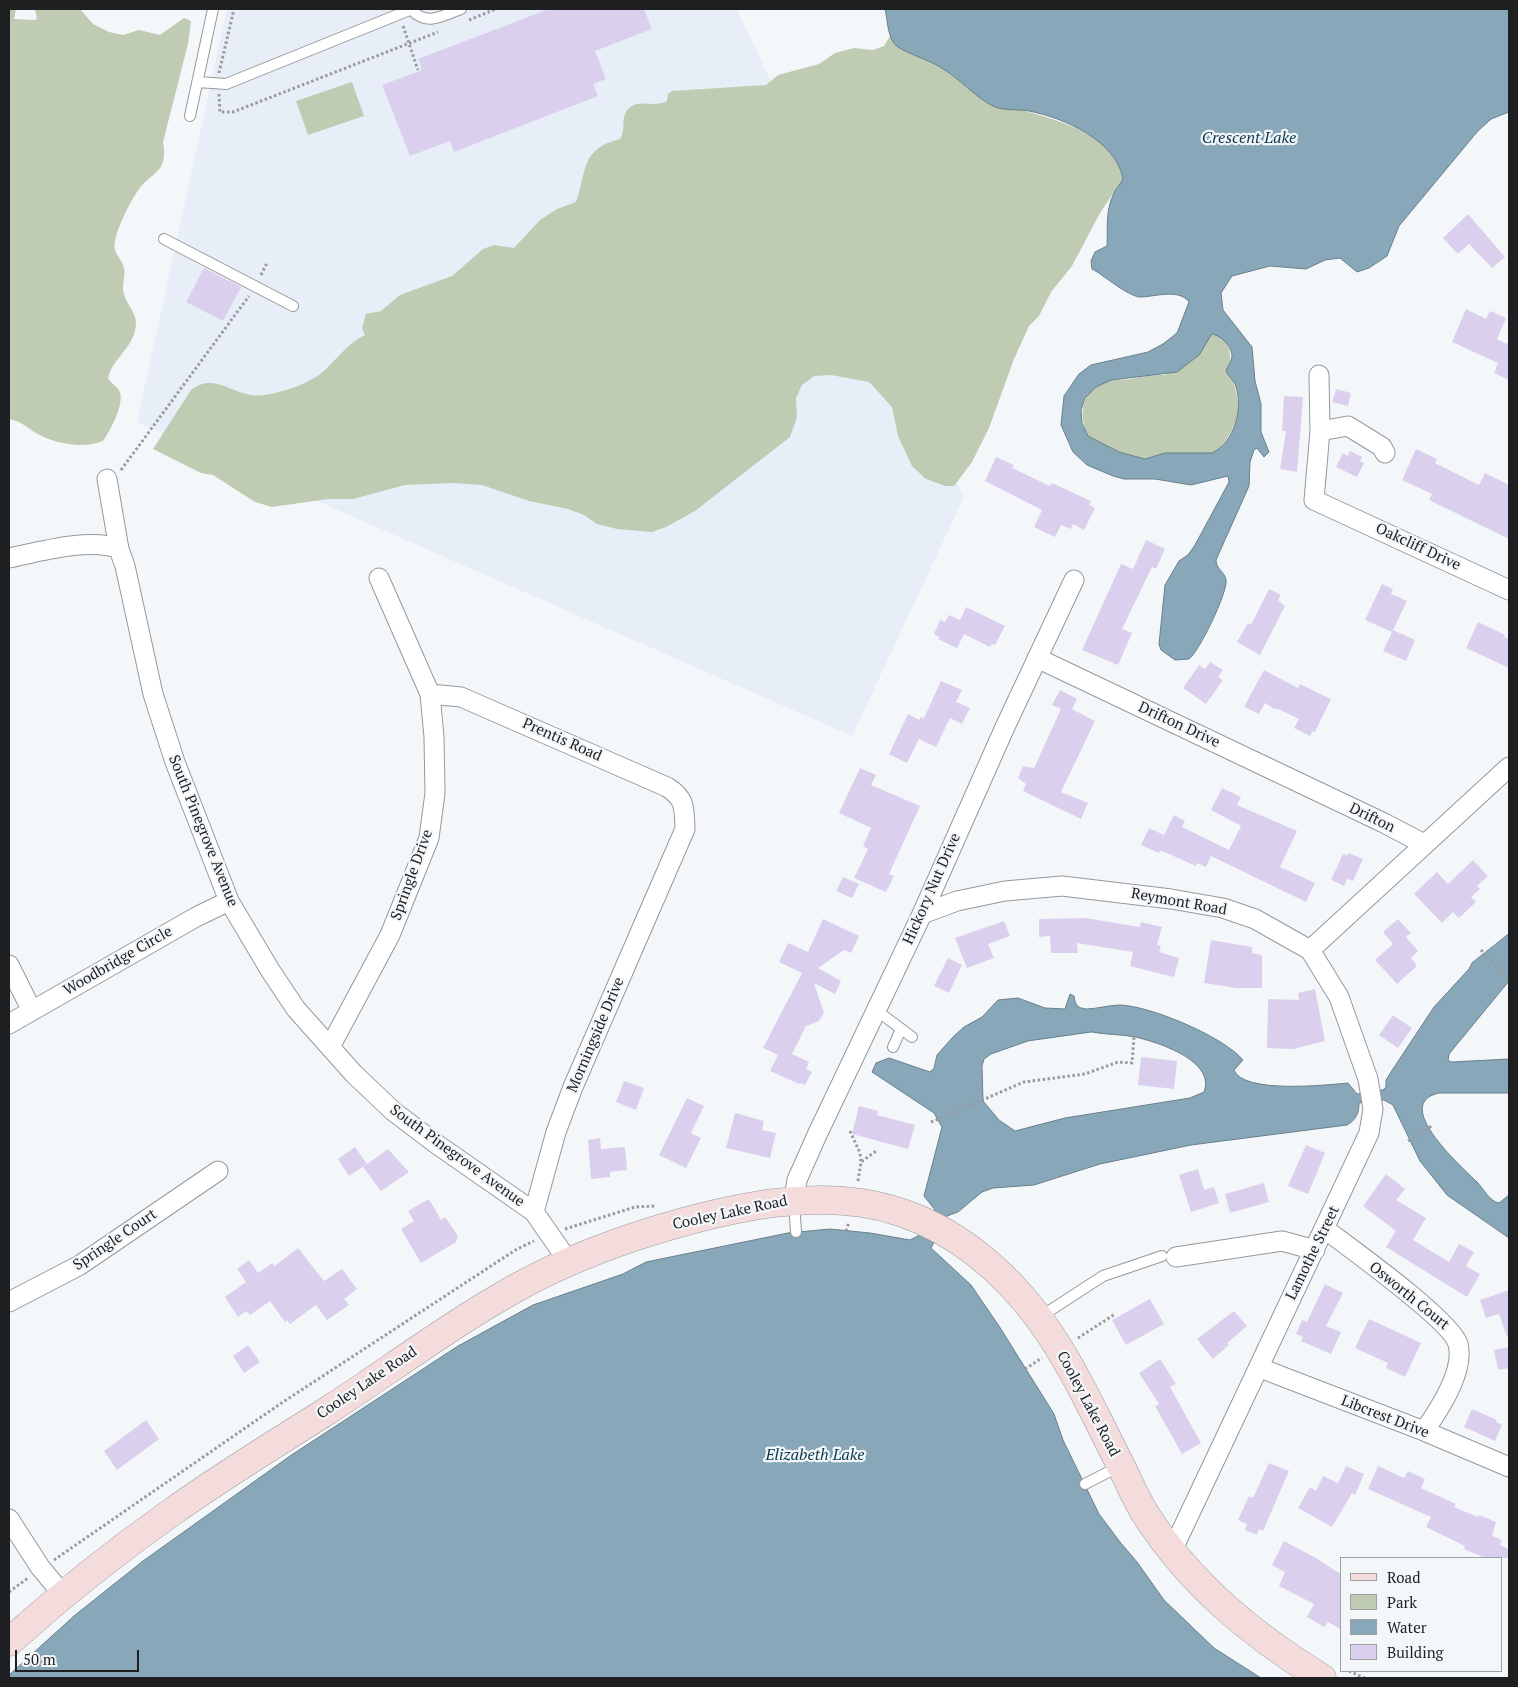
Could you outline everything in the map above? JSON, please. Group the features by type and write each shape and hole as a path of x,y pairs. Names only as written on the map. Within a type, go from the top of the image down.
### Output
{"main road":[{"name":"Cooley Lake Road","path":"9,1642 64,1596 172,1512 443,1332 516,1288 568,1261 663,1227 722,1211 794,1199 853,1200 888,1207 919,1218 946,1232 983,1258 1013,1287 1039,1318 1087,1396 1145,1513 1172,1551 1226,1611 1281,1653 1322,1678"}],"street":[{"path":"1320,374 1320,431 1348,426 1382,447 1386,453"},
{"name":"Oakcliff Drive","path":"1320,431 1314,500 1509,590"},
{"name":"South Pinegrove Avenue","path":"107,479 119,549 125,566 153,694 175,762 229,901 296,1009 354,1074 393,1111 435,1143 534,1212"},
{"path":"9,558 79,546 110,545 119,549"},
{"name":"Springle Drive","path":"330,1047 390,935 429,838 435,793 434,737 430,694 379,578"},
{"name":"Hickory Nut Drive","path":"794,1199 797,1180 922,914 1074,580"},
{"name":"Drifton Drive","path":"1037,658 1320,794"},
{"name":"Prentis Road","path":"430,694 461,697 538,729 667,787 679,795 684,806"},
{"path":"1310,950 1509,767"},
{"name":"Drifton","path":"1320,794 1384,823 1424,844"},
{"name":"Morningside Drive","path":"534,1212 556,1132 573,1087 685,829 684,806"},
{"name":"Reymont Road","path":"922,914 957,901 1005,891 1062,886 1111,890 1223,908 1255,920 1310,950"},
{"name":"Woodbridge Circle","path":"9,1024 31,1010 93,978 196,917 229,901"},
{"name":"Lamothe Street","path":"1172,1551 1326,1229 1369,1133 1371,1096 1350,1024 1339,997 1310,950"},
{"path":"9,965 31,1010"},
{"name":"Springle Court","path":"9,1302 80,1265 218,1171"},
{"path":"534,1212 568,1261"},
{"name":"Osworth Court","path":"1326,1229 1436,1316 1454,1334 1459,1351 1454,1379 1434,1417 1424,1431"},
{"path":"1169,1256 1282,1241 1315,1250"},
{"name":"Libcrest Drive","path":"1260,1368 1424,1431 1509,1467"},
{"path":"9,1519 42,1569 64,1596"}],"lane":[{"path":"190,116 213,9"},
{"path":"198,82 226,84 412,9 418,17 426,20 461,9"},
{"path":"164,239 293,306"},
{"path":"876,1010 912,1037"},
{"path":"893,1047 901,1029"},
{"path":"794,1199 796,1232"},
{"path":"1039,1318 1103,1276 1169,1256"},
{"path":"1085,1484 1121,1466"}],"path":[{"path":"234,9 219,70 220,112 233,112 444,30"},
{"path":"461,23 496,9"},
{"path":"402,14 409,44 418,70"},
{"path":"107,479 114,479 153,429 243,307 267,263"},
{"path":"1481,950 1509,980"},
{"path":"931,1122 1024,1082 1085,1074 1118,1062 1132,1063 1134,1037"},
{"path":"1408,1142 1433,1125"},
{"path":"850,1131 860,1153 861,1162"},
{"path":"9,1592 280,1404 517,1249 551,1234 635,1207 658,1206"},
{"path":"1351,1672 1365,1678"}],"shaded area":[{"path":"227,9 737,9 964,497 852,736 137,422"}],"green space":[{"path":"9,9 16,9 14,19 34,20 37,19 35,9 80,9 93,24 109,32 123,35 139,30 160,35 184,18 191,21 188,44 163,142 164,153 161,167 142,185 134,196 116,237 115,251 124,268 123,291 136,322 132,338 114,364 108,378 121,395 119,409 103,441 87,445 69,444 52,440 9,419"},
{"path":"890,36 908,50 942,68 971,91 982,97 1065,123 1103,144 1116,160 1123,179 1100,213 1072,266 1051,292 1039,316 1029,326 1014,359 989,428 972,462 954,486 945,486 926,479 912,466 898,436 892,407 869,382 831,375 814,376 802,385 796,398 797,417 790,437 695,511 666,527 652,532 617,529 597,524 584,515 568,509 529,501 482,485 452,483 405,485 353,499 328,499 272,507 255,502 213,475 201,473 153,449 191,390 210,383 218,384 244,394 264,395 288,390 304,384 318,376 348,346 365,335 362,328 366,314 381,311 400,295 452,276 483,249 494,245 514,248 540,220 557,209 576,202 584,171 591,155 607,143 620,139 623,132 625,115 630,107 640,104 662,103 667,101 668,94 672,91 766,85 778,75 819,64 835,53 854,48 873,50 884,46"},
{"path":"352,82 364,116 308,135 296,101"},
{"path":"1212,334 1222,337 1230,351 1228,366 1238,402 1238,410 1233,427 1228,437 1217,450 1212,453 1165,453 1145,459 1119,452 1088,436 1083,419 1083,410 1084,402 1093,388 1110,380 1165,375"}],"water":[{"name":"Crescent Lake","path":"885,9 1509,9 1509,112 1491,119 1477,132 1399,226 1387,256 1369,268 1357,272 1340,258 1325,260 1306,269 1270,266 1232,276 1221,293 1223,310 1252,347 1255,381 1261,404 1261,432 1269,452 1264,457 1257,448 1254,450 1250,462 1249,486 1216,560 1217,566 1226,580 1225,587 1206,634 1189,659 1175,660 1161,650 1159,644 1165,585 1179,561 1188,555 1195,545 1229,482 1228,476 1191,485 1155,479 1124,479 1113,476 1087,465 1073,452 1061,425 1064,396 1079,374 1091,365 1148,352 1163,344 1177,333 1189,302 1179,295 1173,294 1135,296 1092,269 1091,261 1095,252 1107,246 1109,206 1115,191 1123,179 1118,165 1099,142 1072,125 1043,114 999,108 988,103 940,67 906,52 894,44 888,29","holes":["1212,334 1225,341 1230,348 1232,355 1226,371 1235,384 1238,393 1236,423 1227,441 1220,448 1212,453 1165,453 1145,459 1119,452 1088,436 1082,423 1081,410 1085,398 1096,387 1111,380 1177,372 1199,355"]},
{"name":"Elizabeth Lake","path":"1509,934 1509,981 1449,1054 1448,1060 1451,1062 1509,1059 1509,1093 1439,1093 1426,1099 1422,1110 1434,1136 1489,1197 1499,1203 1509,1195 1509,1238 1447,1195 1420,1161 1393,1105 1384,1100 1359,1103 1356,1116 1347,1125 1191,1145 1100,1164 1034,1185 993,1188 982,1192 958,1212 947,1216 931,1248 971,1285 999,1326 1054,1414 1063,1440 1099,1514 1164,1600 1214,1648 1261,1678 9,1678 9,1675 74,1616 143,1561 290,1456 458,1346 533,1305 623,1274 646,1262 788,1233 830,1229 910,1240 918,1236 935,1210 924,1196 942,1127 934,1113 872,1072 876,1063 889,1058 930,1072 934,1068 937,1055 953,1037 964,1027 982,1017 998,1000 1018,998 1045,1008 1065,1009 1070,994 1074,996 1080,1008 1090,1009 1120,1005 1150,1011 1186,1024 1234,1051 1243,1060 1234,1070 1241,1078 1268,1085 1286,1086 1348,1083 1357,1094 1383,1090 1386,1087 1386,1080 1434,1007 1469,969 1472,963","holes":["1092,1032 1130,1036 1157,1043 1183,1055 1194,1062 1202,1071 1205,1081 1204,1092 1190,1098 1065,1118 1015,1131 999,1120 983,1101 982,1066 984,1059 991,1054 1028,1041"]}],"building":[{"path":"549,9 644,9 652,29 595,51 606,79 593,84 598,96 454,152 450,141 410,156 382,85 422,70 418,59"},
{"path":"1468,214 1505,257 1492,268 1469,244 1458,254 1443,238"},
{"path":"204,268 241,287 223,321 186,302"},
{"path":"1466,309 1486,319 1490,311 1506,318 1497,339 1507,344 1509,340 1509,380 1494,373 1498,363 1452,342"},
{"path":"1336,389 1351,393 1348,406 1332,402"},
{"path":"1284,396 1303,397 1297,472 1280,469 1286,431 1282,431"},
{"path":"1416,449 1437,459 1435,463 1479,485 1485,473 1509,485 1509,539 1429,500 1432,494 1402,480"},
{"path":"1350,451 1362,457 1360,461 1364,463 1357,477 1336,467 1343,453 1348,456"},
{"path":"996,457 1014,465 1012,468 1050,486 1052,483 1091,501 1089,505 1095,508 1084,530 1073,524 1071,529 1061,525 1055,537 1034,527 1042,510 985,481"},
{"path":"1146,540 1165,549 1156,569 1152,567 1122,629 1132,633 1118,665 1082,650 1121,564 1133,569"},
{"path":"1382,584 1393,589 1391,594 1407,601 1393,630 1415,640 1406,661 1383,651 1392,632 1365,620"},
{"path":"1269,589 1281,595 1278,600 1285,606 1260,655 1237,642 1248,623 1251,625"},
{"path":"966,607 1005,626 995,645 992,644 990,647 964,634 957,648 938,639 939,637 934,634 940,620 945,622 949,615 960,620"},
{"path":"1478,622 1505,635 1504,637 1509,639 1509,668 1466,648"},
{"path":"1210,662 1223,670 1218,677 1223,680 1206,704 1183,688 1199,665 1205,669"},
{"path":"1264,670 1298,688 1300,684 1331,699 1315,732 1313,731 1310,736 1294,728 1299,719 1274,709 1265,703 1259,714 1244,707"},
{"path":"941,681 962,690 956,702 970,708 962,724 950,718 936,747 919,739 907,763 889,754 908,714 919,720 921,717 924,718"},
{"path":"1060,690 1077,699 1072,709 1095,721 1061,792 1088,803 1081,819 1023,791 1026,784 1018,778 1023,766 1034,768 1061,709 1052,705"},
{"path":"860,768 876,775 871,785 920,806 889,874 894,876 886,892 854,878 868,849 863,846 871,828 839,813"},
{"path":"1222,788 1241,797 1237,805 1297,831 1280,867 1315,883 1306,902 1211,856 1206,867 1197,863 1196,866 1160,850 1159,853 1141,845 1149,828 1164,835 1174,815 1185,821 1182,827 1229,850 1241,826 1211,810"},
{"path":"1349,853 1363,859 1353,881 1347,879 1344,886 1331,880 1343,854 1347,855"},
{"path":"1473,860 1488,876 1477,886 1480,889 1471,897 1476,902 1459,918 1453,912 1442,923 1414,894 1437,872 1448,884"},
{"path":"843,877 859,884 852,898 836,891"},
{"path":"1085,918 1140,927 1141,922 1162,927 1157,945 1161,946 1159,952 1179,958 1174,977 1130,966 1133,952 1077,943 1078,953 1051,953 1050,936 1039,937 1039,919"},
{"path":"823,919 859,936 851,953 844,950 818,968 841,981 835,994 814,983 824,1013 819,1021 806,1026 792,1054 809,1062 806,1069 812,1072 805,1085 770,1071 778,1055 763,1048 802,973 779,962 788,943 808,952"},
{"path":"1398,919 1411,933 1406,937 1418,951 1411,958 1417,966 1397,984 1375,960 1393,944 1383,932"},
{"path":"1004,921 1010,936 988,944 994,958 967,968 955,938"},
{"path":"1211,940 1252,947 1252,953 1262,955 1262,988 1236,988 1204,983"},
{"path":"948,958 962,965 949,993 934,986"},
{"path":"1315,989 1325,1041 1293,1049 1267,1048 1268,999 1299,1000 1298,993"},
{"path":"1393,1015 1412,1028 1398,1048 1379,1035"},
{"path":"1141,1057 1177,1061 1174,1089 1138,1085"},
{"path":"624,1081 644,1088 636,1110 616,1102"},
{"path":"687,1098 704,1106 691,1133 701,1138 686,1168 659,1155"},
{"path":"859,1106 878,1111 877,1115 915,1125 908,1149 852,1134"},
{"path":"735,1113 764,1121 762,1130 776,1133 770,1158 726,1148"},
{"path":"600,1138 601,1149 625,1147 627,1170 610,1172 610,1177 591,1179 588,1140"},
{"path":"1306,1145 1325,1153 1308,1194 1288,1186"},
{"path":"355,1147 367,1164 349,1176 338,1159"},
{"path":"388,1149 409,1172 381,1191 363,1167"},
{"path":"1198,1169 1204,1190 1214,1187 1219,1203 1191,1212 1179,1175"},
{"path":"1386,1174 1405,1189 1396,1200 1426,1218 1413,1240 1449,1262 1459,1244 1474,1252 1466,1266 1480,1274 1467,1297 1386,1247 1396,1231 1363,1206"},
{"path":"1264,1183 1269,1202 1230,1213 1225,1194"},
{"path":"429,1199 441,1220 445,1217 458,1236 456,1242 421,1263 401,1229 414,1221 408,1211"},
{"path":"298,1248 324,1281 342,1269 357,1289 344,1299 349,1305 327,1320 316,1305 290,1324 287,1320 285,1322 270,1301 250,1315 246,1311 238,1317 225,1297 246,1282 237,1269 249,1260 258,1273 272,1263 275,1266"},
{"path":"1325,1284 1343,1293 1326,1326 1341,1332 1331,1354 1301,1341 1303,1337 1296,1334 1302,1320 1307,1322"},
{"path":"1509,1290 1509,1337 1507,1337 1499,1314 1486,1318 1480,1300"},
{"path":"1150,1299 1164,1324 1126,1345 1112,1320"},
{"path":"1234,1311 1247,1326 1227,1343 1229,1345 1213,1359 1197,1339"},
{"path":"1369,1319 1421,1343 1405,1377 1386,1368 1388,1363 1355,1348"},
{"path":"248,1345 260,1362 244,1373 233,1356"},
{"path":"1509,1347 1509,1368 1498,1370 1494,1350"},
{"path":"1160,1359 1176,1384 1170,1387 1201,1443 1182,1454 1155,1406 1159,1404 1139,1373"},
{"path":"1472,1409 1497,1420 1496,1422 1502,1425 1495,1441 1464,1427"},
{"path":"146,1420 159,1439 117,1470 104,1451"},
{"path":"1269,1463 1289,1471 1263,1531 1259,1529 1257,1535 1245,1530 1247,1524 1238,1520 1249,1496 1253,1498"},
{"path":"1346,1466 1364,1474 1355,1495 1352,1493 1332,1527 1298,1508 1310,1487 1316,1491 1323,1476 1338,1483"},
{"path":"1378,1466 1404,1478 1408,1471 1425,1479 1421,1488 1456,1504 1454,1507 1496,1522 1492,1536 1502,1540 1500,1545 1509,1549 1509,1558 1483,1557 1464,1549 1465,1546 1426,1527 1431,1517 1368,1489"},
{"path":"1284,1541 1340,1574 1340,1629 1328,1622 1324,1627 1307,1617 1314,1604 1279,1586 1285,1572 1272,1565"}]}
